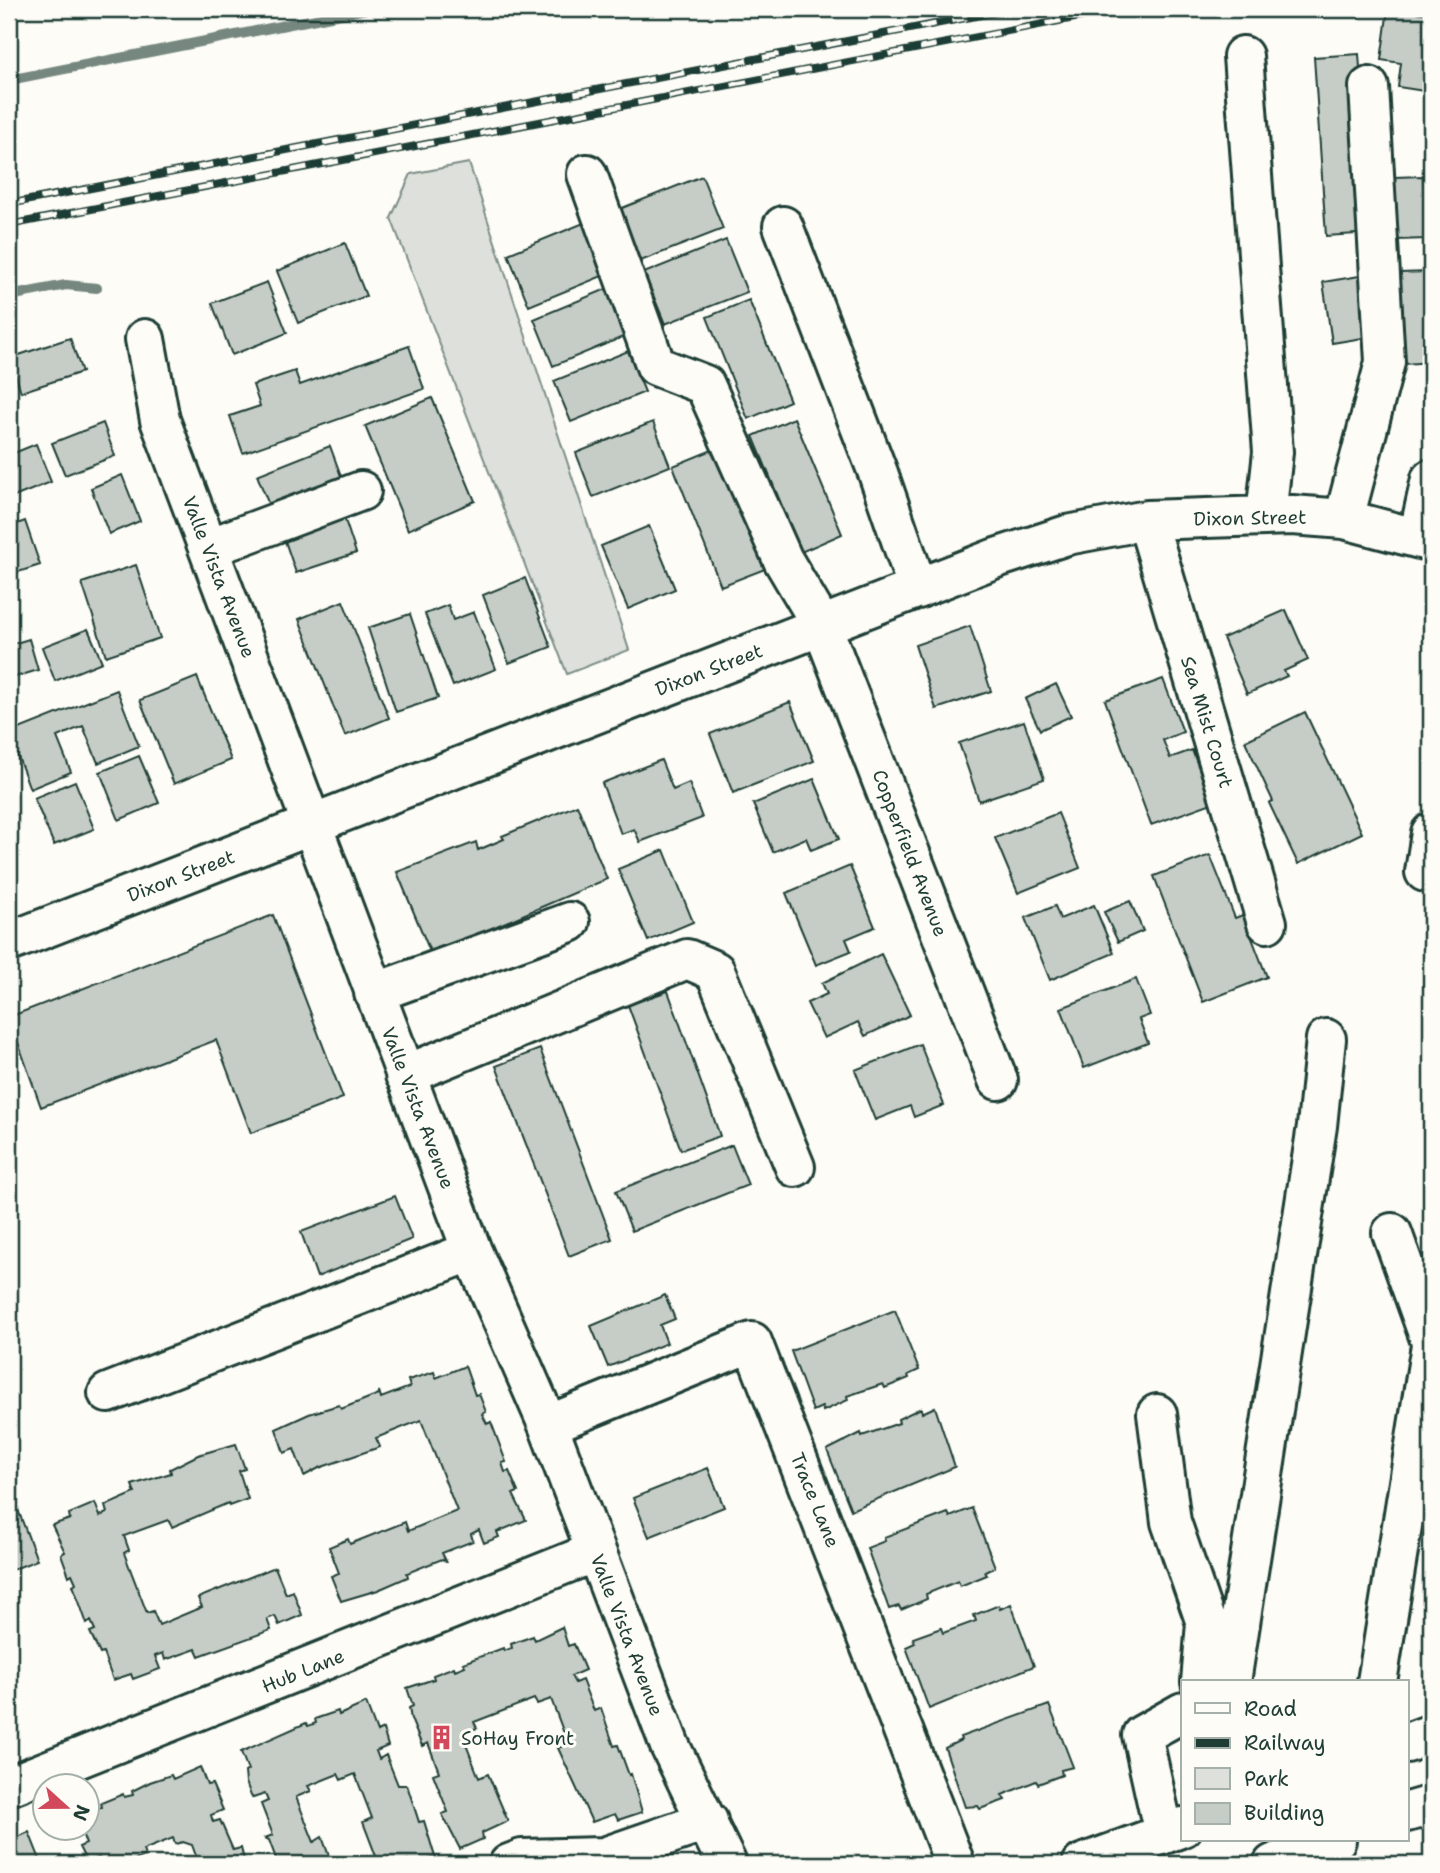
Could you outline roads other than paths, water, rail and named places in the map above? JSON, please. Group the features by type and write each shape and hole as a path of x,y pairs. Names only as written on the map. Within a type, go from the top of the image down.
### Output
{"street":[{"path":"1243,56 1273,452 1266,516"},
{"path":"1344,519 1385,362 1369,87"},
{"name":"Copperfield Avenue","path":"587,174 656,366 705,385 783,560 822,626 998,1080"},
{"path":"783,226 878,473 918,589"},
{"name":"Valle Vista Avenue","path":"145,340 160,421 472,1251 548,1425 670,1746 727,1864"},
{"path":"1425,540 1431,479"},
{"path":"209,548 361,491"},
{"name":"Dixon Street","path":"9,942 1041,543 1147,520 1266,516 1344,519 1425,540"},
{"name":"Sea Mist Court","path":"1147,520 1266,923"},
{"path":"1425,872 1431,833"},
{"path":"374,993 570,922"},
{"path":"405,1075 687,959 715,971 795,1167"},
{"path":"1231,1680 1317,1126 1326,1039"},
{"path":"1377,1680 1431,1343 1392,1233"},
{"path":"108,1393 472,1251"},
{"name":"Trace Lane","path":"548,1425 752,1342 956,1864"},
{"path":"1157,1414 1171,1522 1206,1623 1201,1680"},
{"name":"Hub Lane","path":"9,1786 595,1552"},
{"path":"1082,1864 1173,1830 1142,1735 1181,1713"},
{"path":"1408,1743 1431,1734"},
{"path":"1408,1812 1431,1805"},
{"path":"509,1864 522,1859 604,1857 708,1821"},
{"path":"1273,1864 1331,1842"}],"waterway":[{"path":"9,80 366,9"},
{"path":"9,296 66,285 97,288"}],"railway":[{"path":"9,204 1012,9"},
{"path":"9,225 1121,9"}],"place":[{"name":"SoHay Front","path":"441,1738"}]}
